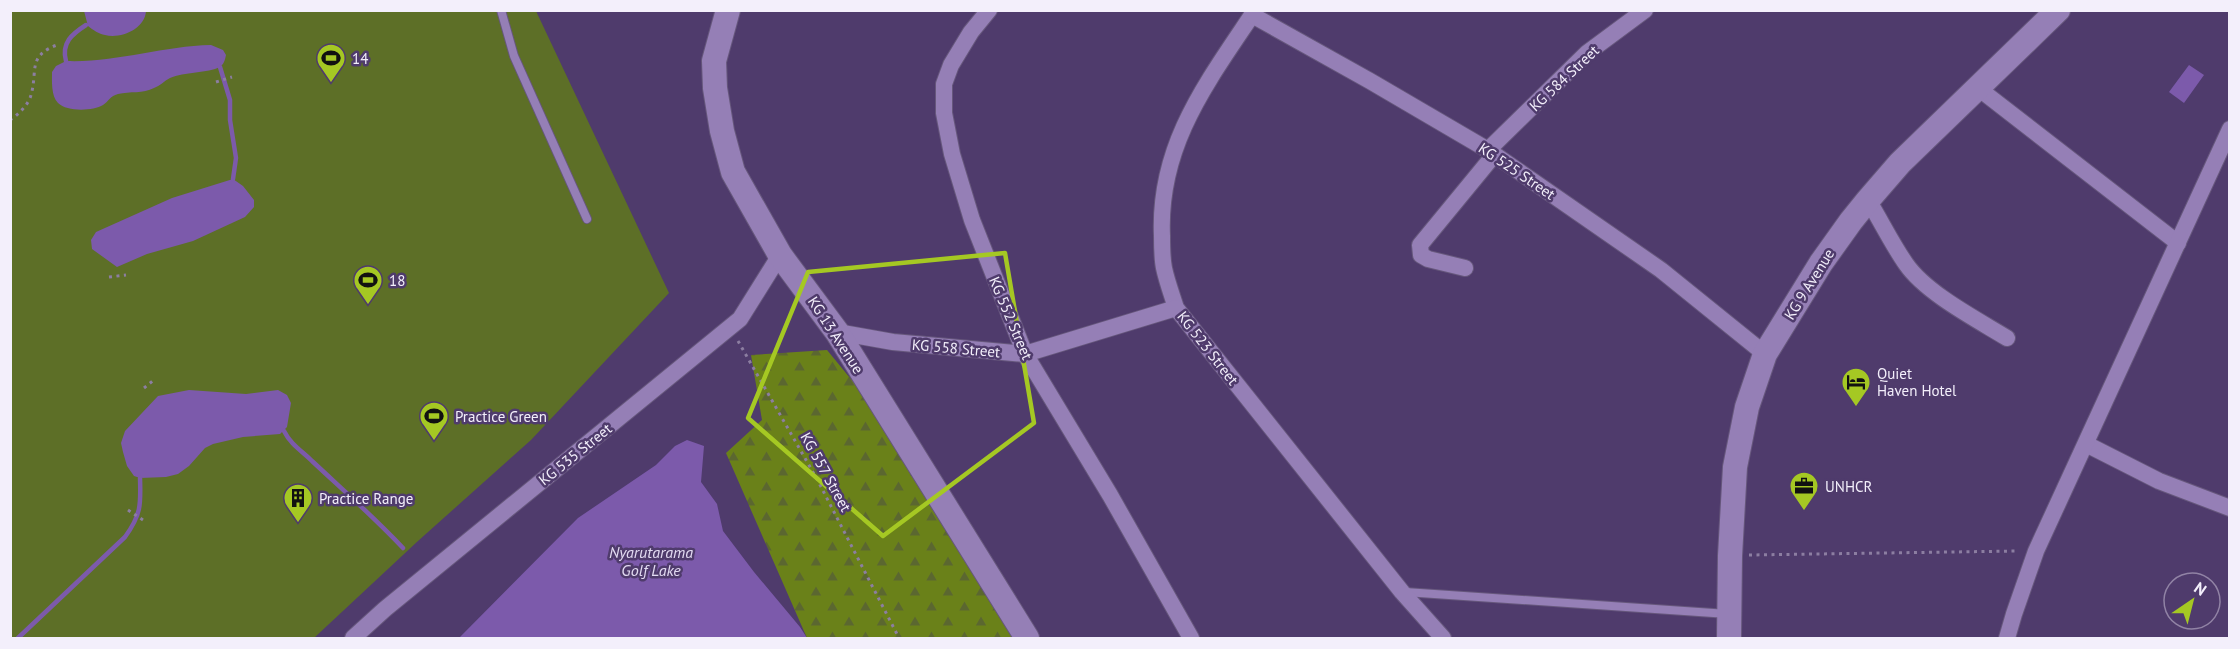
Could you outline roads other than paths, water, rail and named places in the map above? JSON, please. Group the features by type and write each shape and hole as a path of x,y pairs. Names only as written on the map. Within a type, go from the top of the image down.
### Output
{"main road":[{"name":"KG 13 Avenue","path":"728,10 714,61 715,88 722,131 733,171 780,255 837,332 1028,639"},
{"name":"KG 9 Avenue","path":"1729,639 1730,555 1735,467 1747,407 1765,354 1821,263 1868,200 1900,163 2058,10"}],"street":[{"name":"KG 552 Street","path":"989,10 971,32 951,65 944,84 944,114 951,154 972,220 1025,354 1110,495 1191,639"},
{"name":"KG 584 Street","path":"1465,268 1428,259 1421,255 1420,245 1491,153 1587,53 1645,10"},
{"name":"KG 525 Street","path":"1252,13 1491,153 1661,270 1765,354"},
{"name":"KG 523 Street","path":"1252,13 1215,69 1186,120 1175,147 1164,185 1161,222 1163,267 1176,308 1402,592 1443,639"},
{"path":"1978,88 2178,243"},
{"path":"2007,639 2036,551 2229,129"},
{"path":"1868,200 1907,265 1919,278 1959,309 2007,338"},
{"name":"KG 535 Street","path":"353,639 385,609 740,319 780,255"},
{"name":"KG 558 Street","path":"837,332 892,342 1025,354 1176,308"},
{"path":"2086,444 2159,481 2229,508"}],"lane":[{"path":"501,10 514,56 587,219"},
{"path":"1402,592 1728,614"}],"water":[{"path":"84,10 146,11 145,17 137,28 125,34 111,36 101,34 88,26"},
{"path":"211,45 223,50 226,55 222,65 215,69 176,76 145,91 118,94 103,105 93,108 80,110 67,108 58,103 54,96 52,72 56,66 66,61 84,61"},
{"path":"2189,65 2204,75 2184,103 2169,92"},
{"path":"233,179 243,186 254,200 254,207 245,217 193,241 147,254 117,267 92,249 91,240 96,232 172,198"},
{"path":"189,390 246,394 278,390 287,395 291,403 287,427 280,434 243,437 213,444 205,448 189,466 178,474 166,477 140,478 134,476 127,466 121,443 125,431 158,396"},
{"name":"Nyarutarama Golf Lake","path":"687,440 704,446 701,482 717,504 723,531 807,638 459,638 578,518 656,465 675,446"}],"waterway":[{"path":"66,61 66,44 76,32 86,25"},
{"path":"220,67 230,100 230,120 236,158 233,179"},
{"path":"284,431 293,444 403,548"},
{"path":"18,638 125,537 139,509 140,478"}],"place":[{"name":"14","path":"331,84"},
{"name":"18","path":"368,306"},
{"name":"Quiet Haven Hotel","path":"1856,408"},
{"name":"Practice Green","path":"434,442"},
{"name":"UNHCR","path":"1804,512"},
{"name":"Practice Range","path":"298,524"}]}
